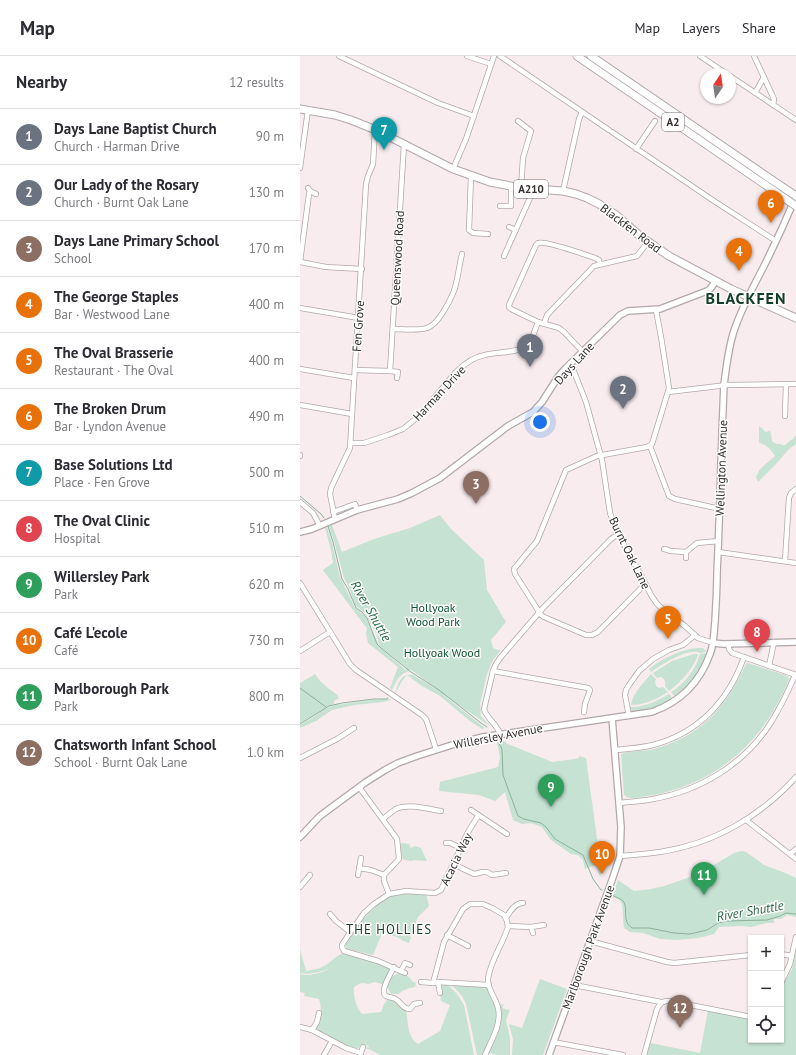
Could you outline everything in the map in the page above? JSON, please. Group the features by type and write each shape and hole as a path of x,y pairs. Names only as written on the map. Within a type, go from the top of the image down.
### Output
{"main road":[{"name":"A2","path":"577,56 796,206"},
{"name":"A2","path":"591,56 796,196"},
{"name":"Blackfen Road","path":"300,109 342,116 376,130 453,169 490,182 521,188 562,191 586,197 616,215 648,242 669,256 731,289 796,318"}],"street":[{"path":"339,56 438,103 474,116"},
{"path":"467,56 492,64"},
{"path":"453,169 466,139 494,56"},
{"path":"500,56 714,201 776,241"},
{"path":"700,56 718,68"},
{"path":"754,56 774,99 773,105"},
{"path":"755,93 764,77"},
{"path":"736,80 796,120"},
{"path":"300,168 308,110"},
{"path":"562,191 582,112"},
{"path":"518,121 530,131 523,158 521,188"},
{"path":"636,148 655,121"},
{"name":"Fen Grove","path":"335,519 330,498 330,491 349,451 351,442 366,184 373,164 376,130"},
{"name":"Queenswood Road","path":"390,371 404,144"},
{"path":"471,176 469,230 473,233 488,234"},
{"path":"500,206 511,206 511,186"},
{"path":"504,256 534,189"},
{"path":"316,194 309,190 300,262 326,267 362,269"},
{"name":"Wellington Avenue","path":"629,716 644,714 660,709 674,702 695,683 710,655 713,643 719,541 724,385 728,356 732,336 748,296 776,241 796,196"},
{"path":"510,226 516,230"},
{"path":"544,324 547,315 592,268 600,264 637,256 648,242"},
{"path":"583,352 559,328 538,322 511,309 509,306 536,244 540,243 561,247 597,259 599,260 600,264"},
{"path":"393,329 424,329 430,327 436,322 454,291 462,254"},
{"name":"Days Lane","path":"300,532 320,526 358,510 412,493 440,478 508,426 539,407 558,377 569,364 622,314 627,311 656,310 707,291 716,281"},
{"path":"300,308 358,318"},
{"path":"656,310 668,383 668,392 650,446 669,496 675,499 720,509"},
{"name":"Harman Drive","path":"351,442 364,444 403,428 414,420 456,372 473,359 483,355 526,347 531,340 538,322"},
{"name":"Burnt Oak Lane","path":"569,364 586,402 604,471 610,513 618,534 653,599 660,607 695,635 701,639 713,643"},
{"path":"300,368 354,378"},
{"path":"355,370 398,372 398,378"},
{"path":"785,416 786,384"},
{"path":"668,392 724,385 796,384"},
{"path":"300,405 352,414"},
{"path":"645,584 598,632 592,635 584,634 544,617 514,572 515,568 537,541 566,470 595,457 650,446"},
{"path":"785,561 789,498 791,493 796,489"},
{"path":"300,502 313,513 320,526"},
{"name":"Days Lane","path":"333,512 355,504 358,510"},
{"path":"500,734 497,727 486,714 484,709 496,664 540,612 611,539 618,534"},
{"path":"664,549 686,552 697,543 719,541"},
{"path":"686,552 686,558"},
{"path":"718,552 796,563"},
{"path":"300,583 344,655 353,667 422,715 426,719 436,749"},
{"path":"300,651 330,632"},
{"path":"629,716 625,695 626,690 639,671 653,659 669,650 683,645 695,635"},
{"path":"769,666 774,642"},
{"path":"713,643 796,642"},
{"path":"619,803 652,799 681,792 709,780 726,769 751,748 766,730 784,700 796,675 731,652 728,648 728,644"},
{"path":"614,750 661,743 692,728 711,712 724,697 733,682 744,657"},
{"path":"493,671 588,688 590,690 584,712"},
{"name":"Willersley Avenue","path":"300,837 320,816 373,777 398,763 436,749 488,736 629,716"},
{"name":"Marlborough Park Avenue","path":"549,1055 620,856 621,827 612,718"},
{"path":"300,758 337,739 354,728"},
{"path":"620,856 660,852 688,846 722,834 746,820 773,800 796,777"},
{"path":"358,787 398,839 399,859 384,875 384,881 389,894"},
{"path":"383,819 402,807 441,811"},
{"path":"471,810 507,834"},
{"name":"Acacia Way","path":"407,964 403,972 373,959 344,951 342,945 364,913 389,894 406,891 431,893 438,892 443,887 468,832 478,816"},
{"path":"746,820 796,859"},
{"path":"446,843 450,843 461,848"},
{"path":"790,854 796,850"},
{"path":"358,875 361,858"},
{"path":"453,864 474,874 483,872 487,872 492,875 506,873"},
{"path":"359,868 384,875"},
{"path":"300,887 310,875"},
{"path":"506,918 515,906 519,903 523,903"},
{"path":"433,983 439,958 447,935 463,909 470,904 483,904 504,915 508,926 507,931 490,969 488,979 498,1006 498,1020 485,1055"},
{"path":"330,914 350,932"},
{"path":"508,926 531,927 544,925"},
{"path":"531,927 533,933"},
{"path":"447,935 468,946"},
{"path":"784,977 790,966 796,937"},
{"path":"590,941 668,962 748,955"},
{"path":"784,955 792,956"},
{"path":"394,967 384,987 384,994 394,998 407,1009 410,1009 414,1004 420,1003"},
{"path":"421,982 489,985"},
{"path":"438,982 440,993"},
{"path":"574,985 661,1002 670,1001 748,1015"},
{"path":"644,1055 657,1009 661,1002"},
{"path":"312,1030 317,1022 319,1013"},
{"path":"300,1027 312,1030 346,1048 361,1054 363,1047"},
{"path":"324,1055 332,1041"},
{"path":"553,1042 623,1055"}],"green space":[{"path":"759,426 765,432 770,431 773,442 777,444 785,445 796,436 796,444 789,449 758,482 756,477 760,469 775,456 766,446 759,443"},
{"name":"Hollyoak Wood Park","path":"440,515 450,528 484,560 487,590 506,622 491,640 493,648 501,650 493,660 487,674 480,704 480,715 490,726 441,693 485,728 482,729 440,696 422,686 407,675 413,675 438,690 410,669 398,678 392,690 390,688 398,667 368,643 366,633 367,628 323,570 333,563 325,528 327,527 332,543 340,577 355,608 365,616 380,648 406,670 407,668 380,647 376,633 365,613 355,605 344,578 329,526 332,525 342,552 374,539 410,528"},
{"path":"697,648 703,648 706,652 689,652 661,665 651,672 649,669 672,655"},
{"path":"694,654 698,655 690,670 669,691 665,686 663,679 661,677 657,678 653,673 672,661"},
{"path":"700,654 707,654 704,661 694,678 675,697 671,692 689,676 696,665"},
{"path":"747,663 782,674 787,676 789,679 776,706 765,724 752,740 722,767 686,786 637,798 626,796 624,794 621,754 654,749 686,736 699,728 721,707"},
{"path":"315,674 317,678 339,698 334,701 334,704 300,723 300,683"},
{"path":"651,674 656,679 656,686 659,688 663,687 668,692 650,701 631,705 636,692"},
{"path":"407,675 396,692 395,692 401,679"},
{"path":"669,694 673,699 659,706 631,712 630,707 646,705"},
{"path":"391,700 383,702 354,705 332,710 316,721 300,728 300,725 325,709 336,705"},
{"path":"504,741 552,762 575,759 579,758 579,756 586,758 598,846 598,858 604,865 600,876 595,865 585,869 583,860 578,855 571,854 551,840 542,827 531,823 522,824 513,820 505,792 495,801 479,795 439,791 440,782 498,767 500,757 497,742"},
{"path":"401,843 409,844 411,848 415,846 421,848 427,861 404,860 400,847"},
{"path":"741,851 746,852 764,865 796,878 796,917 787,915 781,919 774,919 774,923 751,927 719,927 714,934 699,938 677,940 660,939 643,933 630,932 624,928 622,903 612,897 618,880 634,891 664,886 699,874 734,853"},
{"path":"406,893 426,894 429,906 418,917 409,943 383,931 373,955 347,949 346,945 348,938 357,925 371,911 387,898"},
{"path":"300,949 306,971 322,967 342,954 365,958 391,968 384,985 375,982 368,984 363,983 354,987 355,1001 362,1014 381,1012 384,1004 390,997 406,1009 410,1033 414,1041 418,1044 440,1031 450,1005 441,1001 439,987 441,984 447,984 457,994 464,1005 474,1055 380,1055 365,1048 369,1046 361,1044 356,1049 315,1029 321,1011 319,999 304,996 305,993 300,992 300,974 314,974 328,969 318,972 300,973"},
{"path":"796,952 796,1055 647,1055 650,1043 700,1053 708,1010 748,1017 748,1043 784,1043 784,983 792,969"},
{"path":"398,974 410,978 413,982 415,982 415,987 406,989 399,994 391,994 387,986 392,977"},
{"path":"540,979 567,989 543,1055 512,1055 513,1039 509,1024 522,1028"},
{"path":"451,984 486,987 491,995 496,1015 494,1029 483,1055 477,1055 466,1004 462,996"},
{"path":"504,1004 502,1007 504,1009 510,1010 506,1020 510,1038 510,1055 497,1055 489,1053 499,1024 501,1012 500,1005"}],"waterway":[{"name":"River Shuttle","path":"300,496 324,518"},
{"name":"River Shuttle","path":"328,526 342,579 356,608 367,618 377,644 411,672 439,690 487,727"},
{"path":"300,688 326,707"},
{"path":"300,724 329,706 342,703 388,698"},
{"name":"River Shuttle","path":"498,742 502,750 503,775 518,816 541,823 555,839 583,855 593,879 602,890"},
{"name":"River Shuttle","path":"612,895 623,901 625,904 627,922 632,928 649,928 674,933 690,934 707,930 718,923 727,921 767,920 786,913 796,914"}],"place":[{"name":"Base Solutions Ltd","path":"384,150"},
{"name":"The Broken Drum","path":"771,223"},
{"name":"The George Staples","path":"739,271"},
{"name":"Days Lane Baptist Church","path":"530,367"},
{"name":"Our Lady of the Rosary","path":"623,409"},
{"name":"Days Lane Primary School","path":"476,504"},
{"name":"The Oval Brasserie","path":"668,639"},
{"name":"The Oval Clinic","path":"757,652"},
{"name":"Willersley Park","path":"551,807"},
{"name":"Café L'ecole","path":"602,874"},
{"name":"Marlborough Park","path":"704,895"},
{"name":"Chatsworth Infant School","path":"680,1028"}],"district":[{"name":"BLACKFEN","path":"746,298"},
{"name":"THE HOLLIES","path":"389,929"}],"park label":[{"name":"Hollyoak Wood","path":"442,652"}]}
